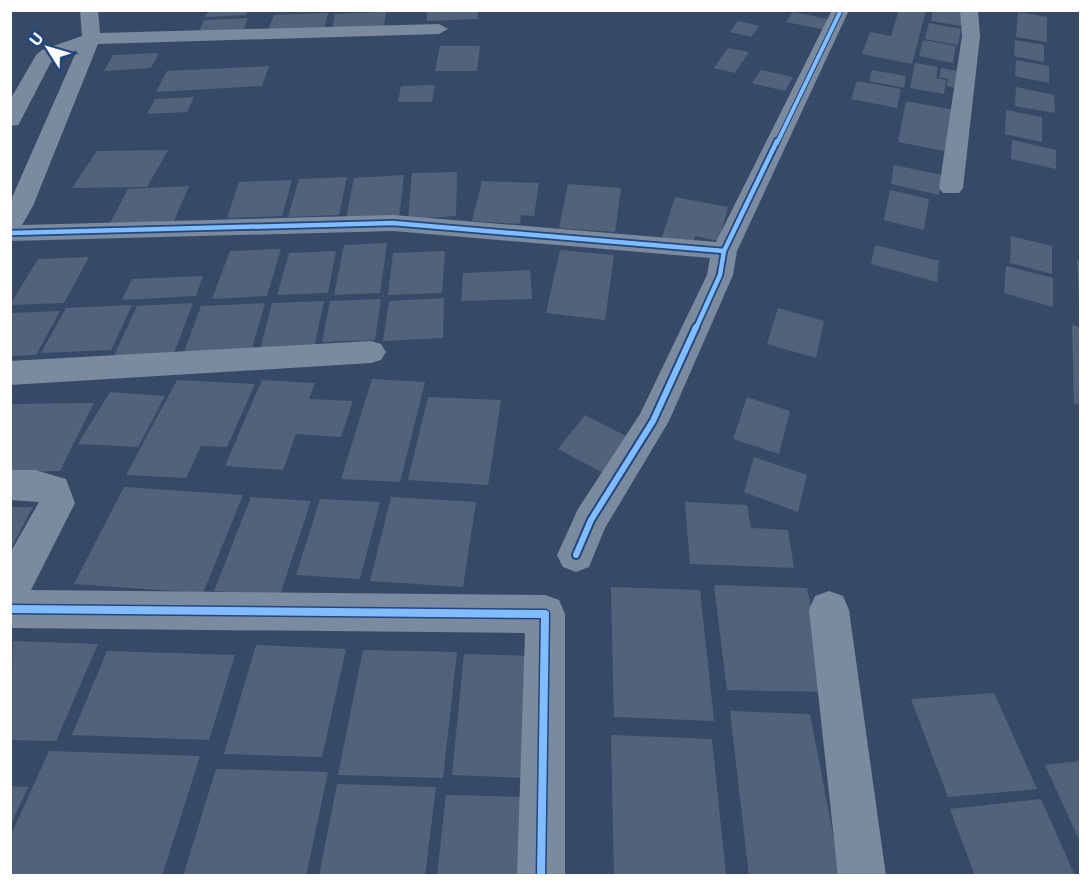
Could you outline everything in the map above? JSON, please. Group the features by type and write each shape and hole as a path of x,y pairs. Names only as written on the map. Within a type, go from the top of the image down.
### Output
{"street":[{"path":"10,224 21,206 91,39 90,10"},
{"path":"392,29 396,10"},
{"path":"576,555 591,520 653,422 720,275 724,251 841,10"},
{"path":"951,188 971,36 969,10"},
{"path":"10,120 43,59 49,54 91,39 259,25 440,29"},
{"path":"10,233 393,223 724,251"},
{"path":"10,374 371,352"},
{"path":"10,485 36,485 54,490 57,503 10,591"},
{"path":"10,609 545,614 541,876"},
{"path":"829,610 862,876"}],"building":[{"path":"209,10 248,10 246,15 205,17"},
{"path":"427,10 478,10 478,19 427,21"},
{"path":"899,10 926,10 912,64 862,54 870,32 891,36"},
{"path":"933,10 963,12 961,26 931,21"},
{"path":"386,12 384,26 332,29 335,14"},
{"path":"793,12 832,20 826,30 786,22"},
{"path":"1018,12 1047,17 1047,42 1016,37"},
{"path":"328,13 324,28 268,30 274,15"},
{"path":"248,18 244,29 199,31 204,20"},
{"path":"738,21 759,26 751,37 730,32"},
{"path":"929,23 961,29 958,45 925,39"},
{"path":"923,40 956,46 953,63 919,56"},
{"path":"1015,40 1044,45 1044,62 1014,56"},
{"path":"440,46 480,46 477,71 435,71"},
{"path":"728,48 749,52 735,73 714,68"},
{"path":"159,53 151,68 104,71 113,55"},
{"path":"1016,60 1049,66 1049,83 1015,76"},
{"path":"915,63 938,67 936,78 946,80 944,94 910,88"},
{"path":"269,66 262,86 156,92 167,71"},
{"path":"941,68 962,72 961,89 947,86 948,79 939,77"},
{"path":"761,70 793,77 785,91 752,83"},
{"path":"872,70 906,76 904,88 869,81"},
{"path":"857,81 901,89 897,108 851,99"},
{"path":"435,85 432,102 398,102 401,86"},
{"path":"1016,87 1054,95 1055,113 1015,106"},
{"path":"194,97 187,112 147,114 155,99"},
{"path":"906,101 954,110 949,152 898,142"},
{"path":"1006,110 1042,117 1042,142 1005,134"},
{"path":"1012,140 1056,150 1056,169 1011,159"},
{"path":"168,150 147,187 72,188 97,151"},
{"path":"894,165 942,175 939,195 891,184"},
{"path":"457,172 456,216 408,219 412,173"},
{"path":"404,175 399,217 346,219 354,178"},
{"path":"347,177 339,215 288,217 299,179"},
{"path":"292,180 282,216 227,218 239,182"},
{"path":"482,181 539,183 534,216 521,215 520,224 472,221"},
{"path":"568,184 621,188 615,232 559,228"},
{"path":"189,186 173,223 109,225 128,189"},
{"path":"890,190 929,199 924,230 884,220"},
{"path":"675,197 728,207 719,241 695,236 692,247 661,240"},
{"path":"1011,236 1052,246 1052,274 1010,263"},
{"path":"387,243 380,293 334,295 344,245"},
{"path":"875,245 939,261 937,282 871,264"},
{"path":"281,249 267,296 212,299 230,251"},
{"path":"560,250 614,255 605,320 546,313"},
{"path":"336,251 328,293 277,295 289,253"},
{"path":"445,251 442,293 388,295 393,253"},
{"path":"89,257 64,303 10,305 38,259"},
{"path":"1077,260 1080,261 1080,301 1079,301"},
{"path":"1006,266 1053,278 1053,307 1004,293"},
{"path":"530,270 532,299 461,301 463,273"},
{"path":"203,276 196,296 122,300 132,279"},
{"path":"444,298 443,338 383,341 389,301"},
{"path":"381,299 375,340 322,342 330,301"},
{"path":"324,301 314,347 260,350 272,303"},
{"path":"193,303 174,353 114,356 137,306"},
{"path":"265,303 251,351 183,355 201,306"},
{"path":"132,305 111,350 41,353 66,308"},
{"path":"778,308 824,321 816,358 767,344"},
{"path":"60,311 36,355 10,356 10,313"},
{"path":"1072,325 1080,327 1080,405 1074,403"},
{"path":"372,379 425,382 400,482 341,479"},
{"path":"177,380 255,384 227,447 201,446 186,478 126,475"},
{"path":"262,380 315,383 309,399 353,401 341,437 296,434 283,470 225,466"},
{"path":"110,392 165,396 138,447 78,444"},
{"path":"428,397 501,400 488,485 408,480"},
{"path":"747,397 790,411 779,454 733,439"},
{"path":"94,403 60,471 10,472 10,404"},
{"path":"585,415 630,438 605,474 558,449"},
{"path":"754,457 807,475 798,512 744,492"},
{"path":"124,487 243,495 203,593 74,584"},
{"path":"251,497 311,501 280,595 214,591"},
{"path":"391,497 476,502 463,587 370,581"},
{"path":"320,499 380,502 360,579 296,575"},
{"path":"685,502 747,505 751,528 788,530 794,568 690,564"},
{"path":"10,507 33,507 10,550"},
{"path":"714,585 807,588 829,692 727,690"},
{"path":"611,587 700,590 714,721 614,717"},
{"path":"13,641 98,644 56,741 10,740"},
{"path":"256,645 346,649 322,757 224,754"},
{"path":"363,650 457,652 443,778 338,775"},
{"path":"107,651 235,655 209,740 72,735"},
{"path":"464,654 532,656 527,778 452,775"},
{"path":"994,693 1037,789 948,797 911,699"},
{"path":"730,711 810,714 841,876 749,876"},
{"path":"611,735 712,739 726,876 614,876"},
{"path":"49,751 200,756 162,876 10,876 10,837"},
{"path":"1080,761 1080,842 1045,765"},
{"path":"216,769 328,772 306,876 183,876"},
{"path":"337,784 436,787 425,876 319,876"},
{"path":"10,786 28,787 10,826"},
{"path":"446,795 527,797 523,876 437,876"},
{"path":"1041,799 1075,876 975,876 950,809"}],"cycle path":[{"path":"576,555 591,520 653,421 720,275 724,251 841,10"},
{"path":"10,233 393,223 724,251"},
{"path":"10,609 545,614 541,876"}]}
